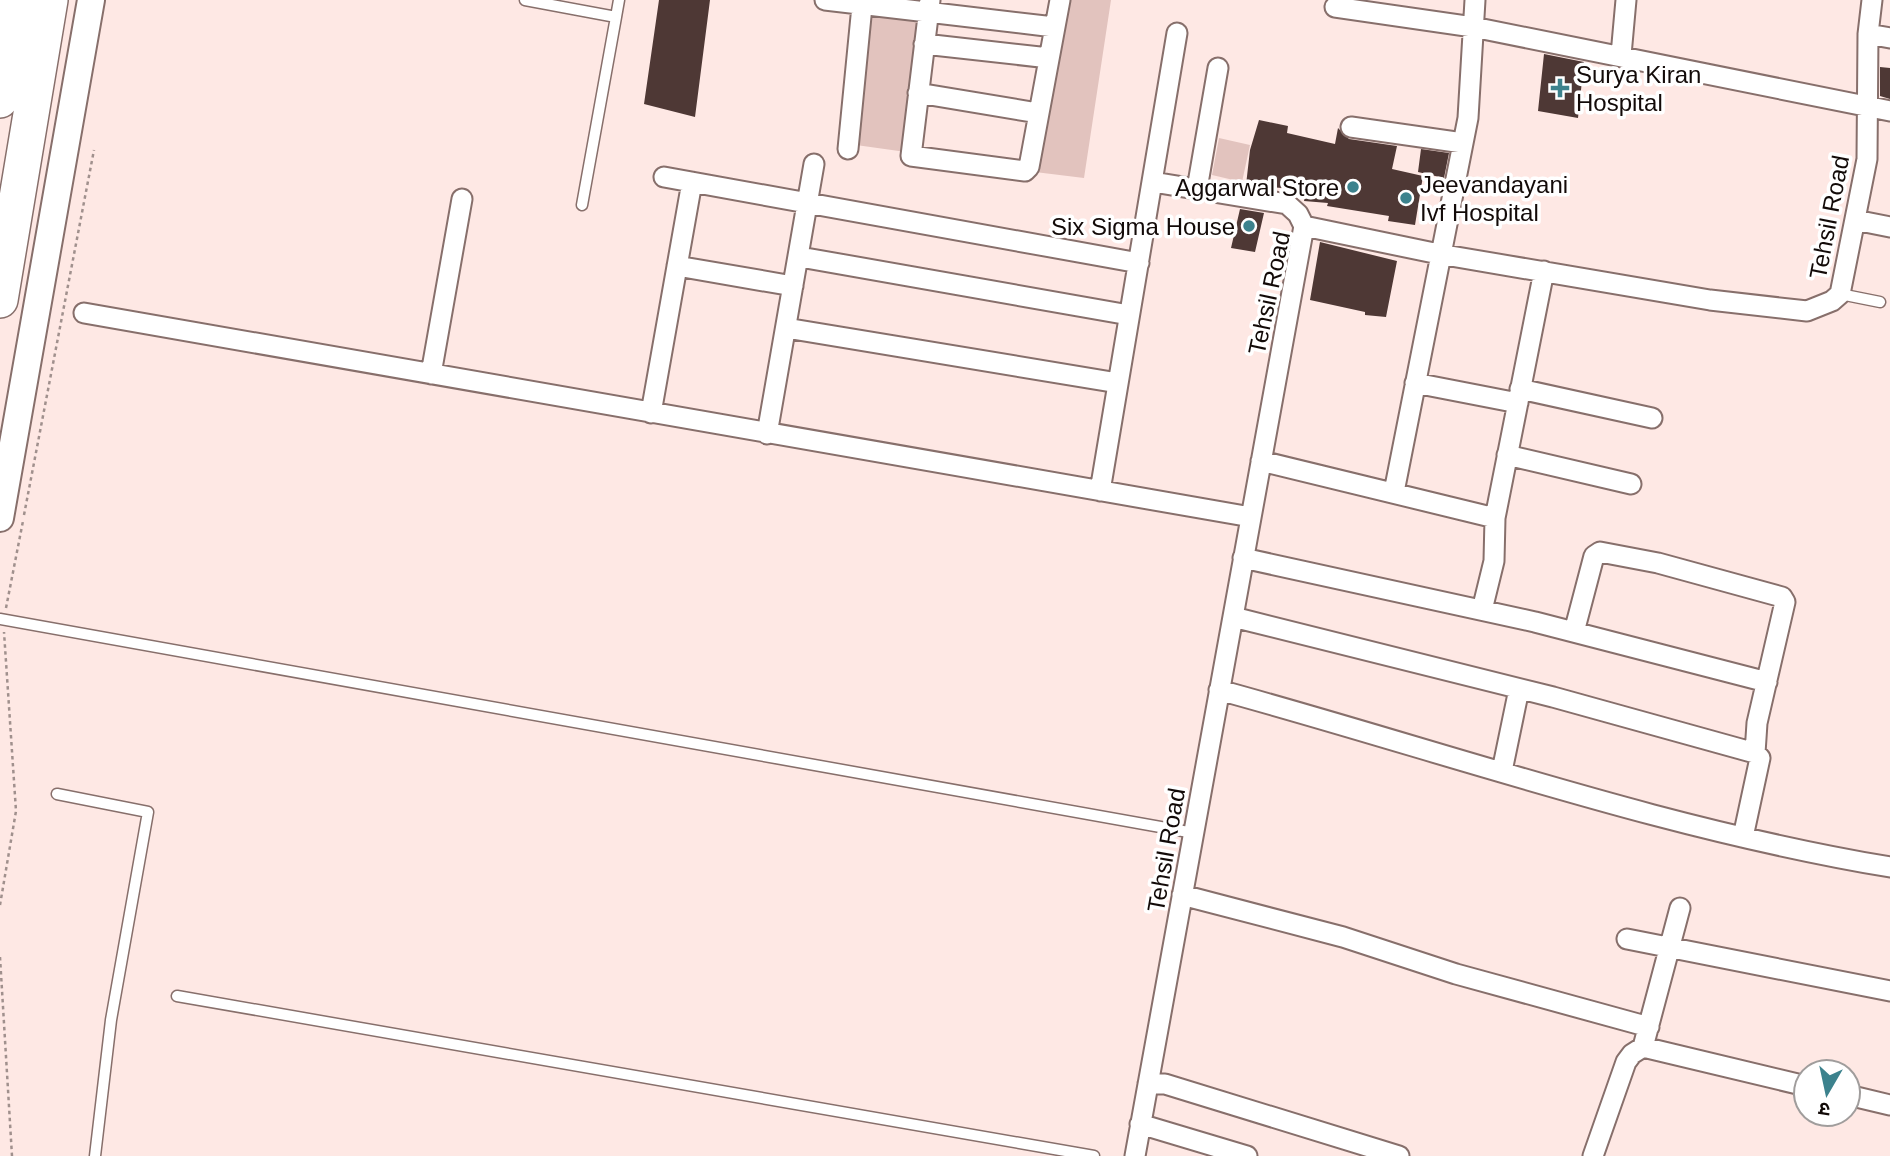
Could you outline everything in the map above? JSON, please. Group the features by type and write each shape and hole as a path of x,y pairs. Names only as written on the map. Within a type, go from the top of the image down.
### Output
{"highway":[{"path":"0,100 17,0"},
{"path":"0,300 50,0"}],"street":[{"path":"0,518 91,0"},
{"path":"825,0 929,7 1054,27"},
{"path":"929,7 910,151 914,158 1025,171 1030,167 1060,0"},
{"path":"1394,492 1468,118 1475,0"},
{"path":"1621,55 1626,0"},
{"name":"Tehsil Road","path":"1135,1156 1304,226 1439,254 1710,300 1807,311 1832,301 1840,294 1867,159 1868,34 1872,0"},
{"path":"848,149 852,3"},
{"path":"1335,7 1473,27 1890,111"},
{"path":"1100,491 1177,33"},
{"path":"1868,34 1890,38"},
{"path":"925,44 1049,58"},
{"path":"1197,189 1218,68"},
{"path":"918,93 1038,113"},
{"path":"1351,127 1463,143"},
{"path":"767,434 800,257 814,164"},
{"path":"664,177 1139,263"},
{"path":"651,413 692,182"},
{"path":"1153,182 1287,204 1298,214 1304,226"},
{"path":"431,374 462,199"},
{"path":"1855,220 1890,227"},
{"path":"800,257 1129,315"},
{"path":"677,266 793,286"},
{"path":"1482,610 1494,561 1495,518 1544,271"},
{"path":"85,313 1251,517"},
{"path":"786,328 1118,383"},
{"path":"1415,383 1519,396 1653,418"},
{"path":"1507,455 1630,484"},
{"path":"1261,461 1495,518"},
{"path":"1574,632 1594,556 1600,552 1658,563 1785,599 1754,739 1755,752"},
{"path":"1243,558 1482,610 1767,682"},
{"path":"1233,617 1755,752 1760,758 1743,836"},
{"path":"1502,771 1519,689"},
{"path":"1219,690 1804,853 1890,867"},
{"path":"1182,895 1330,933 1456,974 1649,1027"},
{"path":"1601,1155 1626,1062 1643,1047 1680,908"},
{"path":"1627,939 1890,991"},
{"path":"1643,1047 1792,1083"},
{"path":"1148,1084 1165,1084 1319,1129 1399,1156"},
{"path":"1862,1098 1890,1105"},
{"path":"1140,1124 1247,1156"}],"lane":[{"path":"526,0 616,17"},
{"path":"582,205 619,0"},
{"path":"1840,294 1880,302"},
{"path":"2,620 1194,833"},
{"path":"57,794 148,812 111,1020 95,1156"},
{"path":"177,996 1094,1156"}],"path":[{"path":"0,905 16,811 2,620 94,150"},
{"path":"0,957 12,1156"}],"shaded area":[{"path":"1065,0 1111,0 1084,178 1035,172"},
{"path":"869,15 924,23 906,152 856,145"},
{"path":"1219,138 1250,145 1242,182 1212,175"}],"building":[{"path":"659,0 710,0 695,117 644,104"},
{"path":"1544,54 1584,62 1578,118 1538,111"},
{"path":"1880,67 1890,68 1890,99 1880,96"},
{"path":"1259,120 1288,126 1287,133 1335,144 1338,128 1349,139 1397,146 1392,169 1423,176 1415,225 1388,221 1389,216 1327,206 1328,203 1304,201 1306,190 1246,185 1250,150"},
{"path":"1421,149 1449,153 1444,178 1418,172"},
{"name":"Six Sigma House","path":"1240,209 1264,213 1255,252 1231,248"},
{"path":"1320,242 1397,261 1386,317 1365,315 1365,312 1310,300"}],"place":[{"name":"Surya Kiran Hospital","path":"1560,88"},
{"name":"Aggarwal Store","path":"1353,187"},
{"name":"Jeevandayani Ivf Hospital","path":"1406,198"},
{"name":"Six Sigma House","path":"1249,226"}]}
